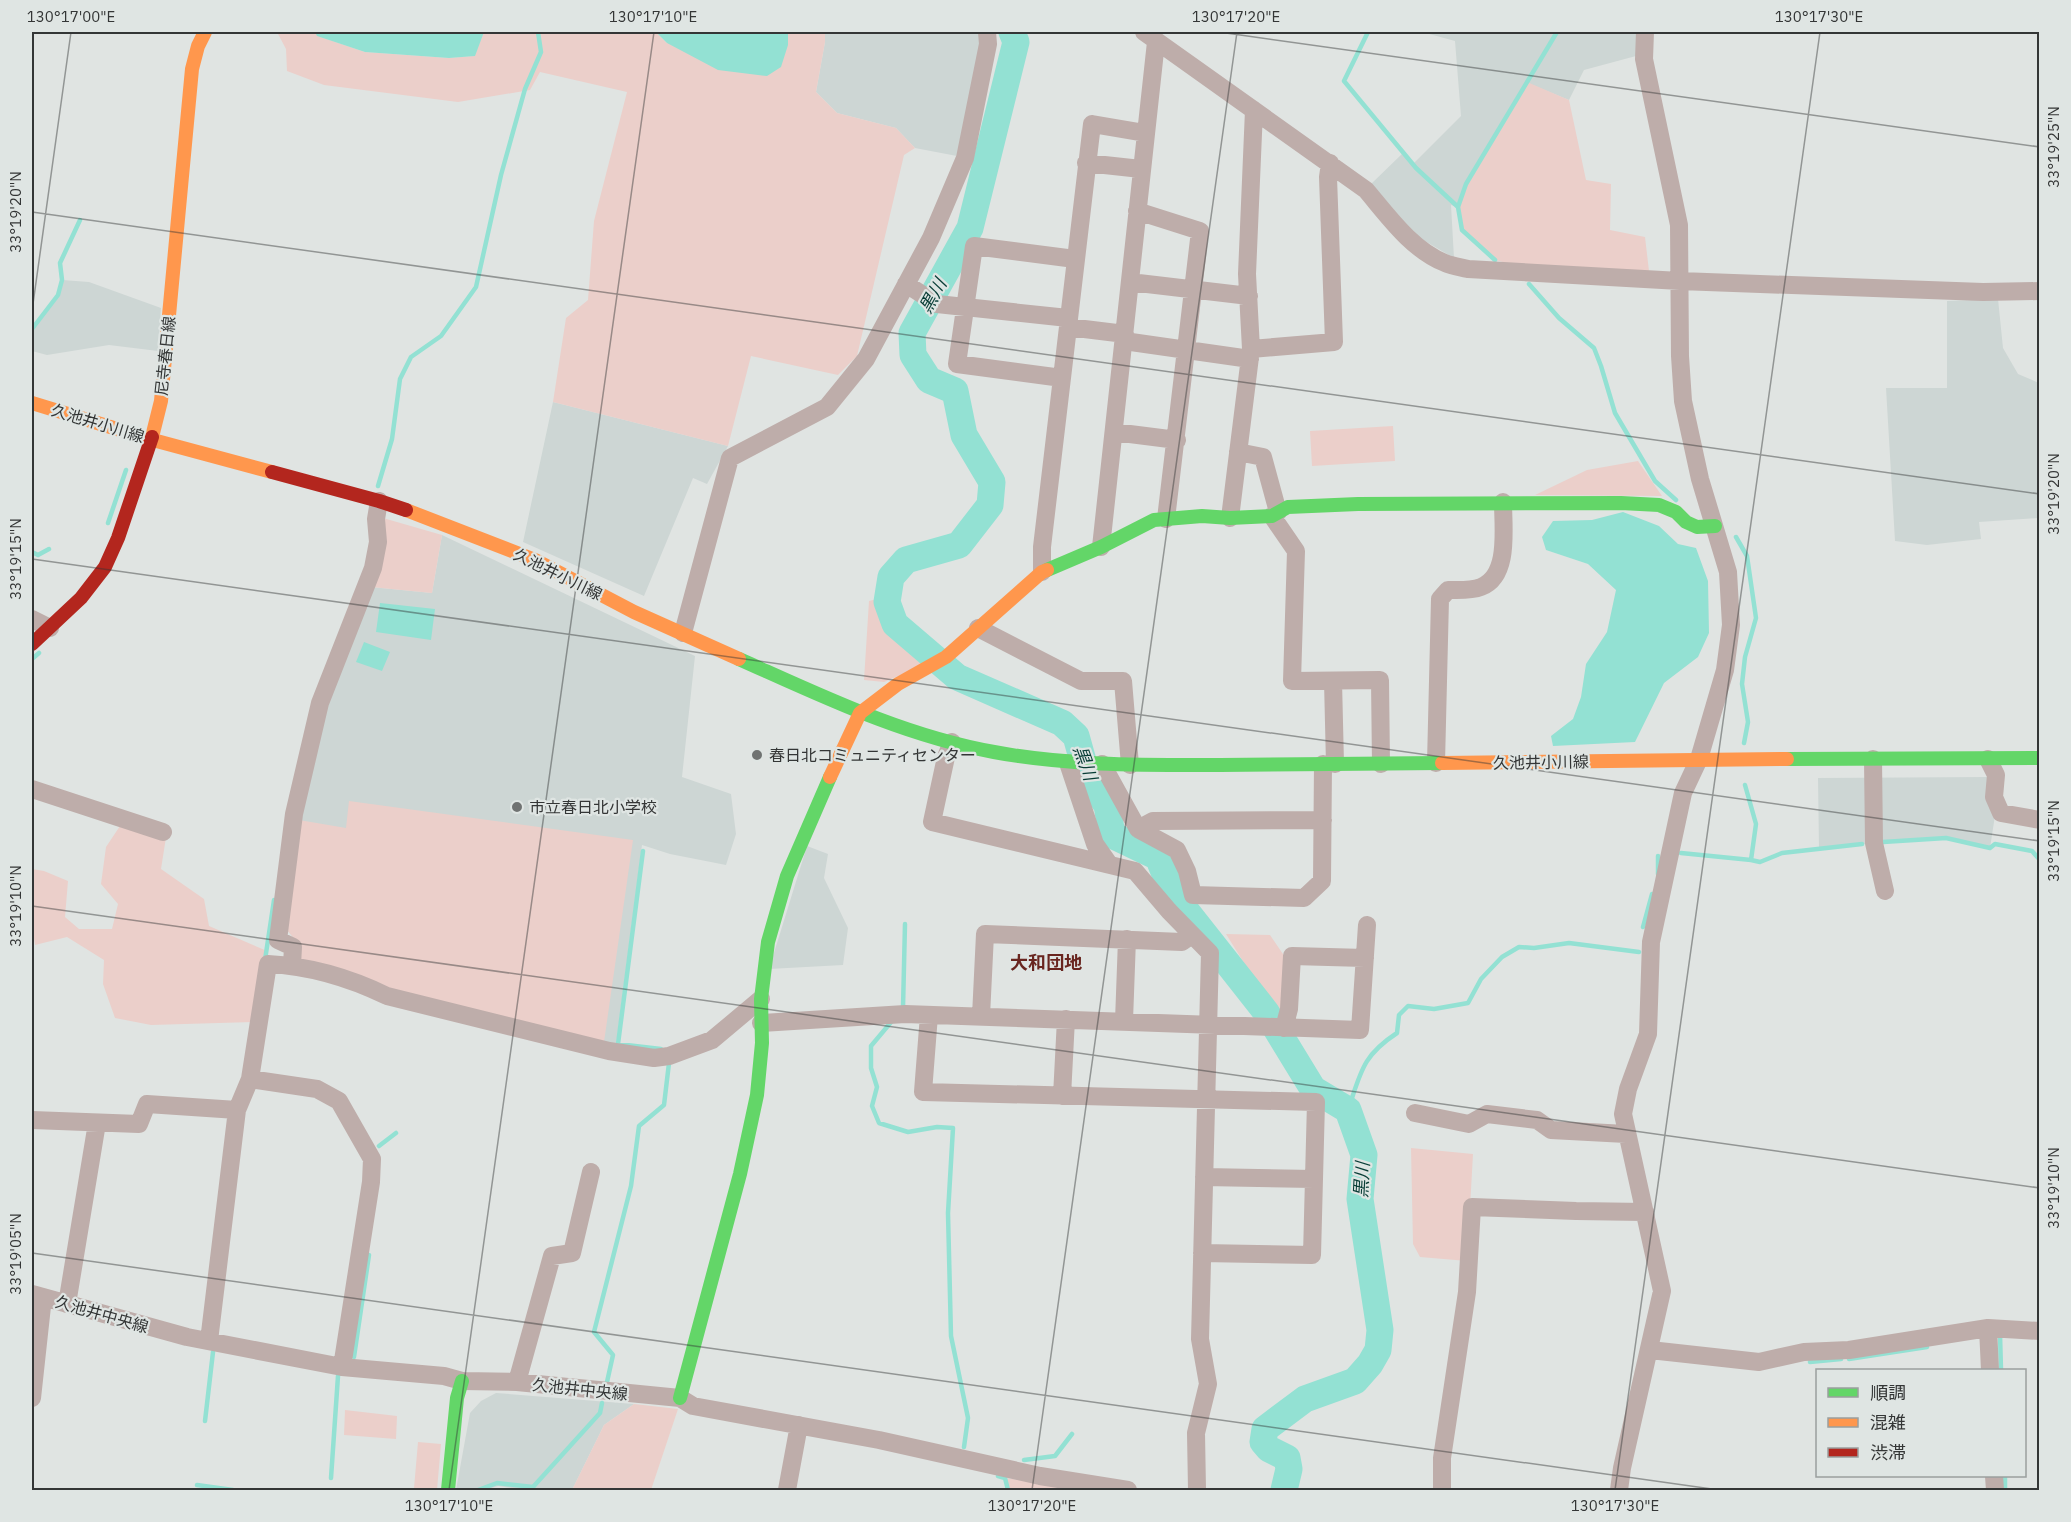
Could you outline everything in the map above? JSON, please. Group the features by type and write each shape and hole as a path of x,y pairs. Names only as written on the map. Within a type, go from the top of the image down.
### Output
{"street":[{"name":"尼寺春日線","path":"32,644 89,588 105,567 123,525 153,440 161,400 192,69 198,46 205,32"},
{"path":"683,633 730,458 827,407 866,359 931,238 965,158 988,44 987,32"},
{"path":"1619,1491 1622,1468 1662,1291 1623,1114 1628,1089 1648,1034 1651,942 1683,794 1699,759 1725,670 1731,625 1728,572 1700,479 1683,400 1680,356 1679,225 1644,59 1644,32"},
{"path":"1150,37 1366,190 1392,221 1419,247 1444,263 1468,269 1680,281 1983,292 2040,291"},
{"path":"1101,547 1145,134 1150,37"},
{"path":"1230,518 1251,354 1247,274 1254,111"},
{"path":"1042,572 1042,547 1092,124 1145,134"},
{"path":"1086,163 1141,169"},
{"path":"906,284 930,299 1068,323 1124,338 1187,350 1251,354 1334,342 1328,177 1330,163"},
{"path":"1137,211 1200,231 1166,519"},
{"path":"1062,378 957,364 974,246 1075,259"},
{"path":"1130,282 1249,296"},
{"name":"久池井小川線","path":"32,403 153,440 379,501 482,538 536,560 634,612 860,713 952,742 993,752 1072,763 1130,765 2040,758"},
{"path":"1114,432 1177,440"},
{"path":"1238,452 1263,456 1275,514 1296,551 1292,681 1380,680 1381,764"},
{"path":"292,965 293,946 278,940 294,814 320,703 373,568 378,542 376,519 379,501"},
{"path":"680,1398 746,1151 757,1095 762,1043 761,999 768,942 788,876 831,773 860,713 897,684 946,657 1042,572 1101,547 1154,520 1275,514 1288,507 1503,502 1659,505 1676,512 1686,522 1697,527 1715,526"},
{"path":"1436,764 1440,599 1448,590 1480,587 1491,581 1497,574 1501,564 1503,502"},
{"path":"32,619 50,628"},
{"path":"978,628 1081,681 1123,681 1130,765"},
{"path":"1098,764 1138,829 1177,850 1187,871 1193,895 1304,898 1322,881 1323,820 1334,681"},
{"path":"952,742 946,757 932,822 1136,871 1169,912 1210,953 1200,1339 1208,1384 1197,1433 1197,1491"},
{"path":"1873,759 1874,843 1885,891"},
{"path":"1988,759 1996,775 1994,797 2001,813 2040,820"},
{"path":"1072,763 1095,844 1108,864"},
{"path":"32,789 163,832"},
{"path":"1138,829 1153,821 1323,820"},
{"path":"760,1023 905,1014 1264,1028 1288,1025 1360,1030 1368,925"},
{"path":"981,1017 985,934 1182,942 1192,935"},
{"path":"1124,1021 1127,939"},
{"path":"1288,1025 1292,956 1365,958"},
{"path":"209,1341 237,1110 250,1079 268,964 292,965 359,982 387,996 609,1051 654,1058 669,1056 712,1040 761,999"},
{"path":"929,1015 923,1092 1316,1102 1312,1255 1202,1253"},
{"path":"1062,1096 1066,1019"},
{"path":"250,1079 317,1089 339,1101 372,1159 370,1193 342,1367"},
{"path":"32,1120 139,1124 147,1104 237,1110"},
{"path":"1415,1113 1469,1124 1487,1114 1537,1120 1551,1130 1626,1134"},
{"path":"67,1304 97,1123"},
{"path":"517,1382 552,1256 572,1253 591,1172"},
{"path":"1204,1177 1314,1179"},
{"path":"1442,1491 1442,1458 1467,1292 1472,1207 1645,1212"},
{"path":"32,1398 37,1296"},
{"name":"久池井中央線","path":"37,1296 187,1337 342,1367 444,1376 462,1381 517,1382 680,1398 693,1406 879,1440 1044,1483 1128,1491"},
{"path":"1650,1350 1759,1362 1804,1352 1849,1350 1988,1334 2040,1331"},
{"path":"1988,1334 1990,1369"},
{"path":"448,1491 457,1398 462,1381"},
{"path":"787,1491 799,1425"}],"shaded area":[{"path":"277,32 315,32 318,36 365,52 449,58 474,56 484,32 656,32 667,43 788,45 788,32 825,32 816,92 837,113 896,128 915,148 904,155 857,356 838,375 751,356 728,446 553,402 566,318 588,300 594,221 627,92 540,72 530,90 458,102 324,85 287,71 286,49"},
{"path":"315,32 484,32 475,56 449,58 365,52 317,36"},
{"path":"656,32 788,32 788,45 781,67 767,76 718,70 667,43"},
{"path":"825,32 979,32 981,47 957,156 915,148 896,128 837,113 816,92"},
{"path":"1422,32 1637,32 1636,56 1584,70 1569,100 1527,83 1466,183 1458,207 1451,205 1454,258 1406,230 1371,184 1403,153 1412,165 1461,116 1455,41"},
{"path":"1527,82 1569,100 1586,180 1611,184 1610,230 1645,237 1649,271 1507,263 1495,260 1462,230 1458,207 1466,184"},
{"path":"62,280 89,282 161,308 158,351 109,345 47,355 32,351 32,329 58,295"},
{"path":"1998,299 2003,348 2018,374 2039,383 2039,518 1979,522 1981,539 1927,545 1895,541 1886,388 1947,388 1947,301"},
{"path":"553,402 728,446 707,484 693,478 644,596 523,542"},
{"path":"1393,426 1395,461 1312,466 1310,431"},
{"path":"1638,461 1662,496 1535,495 1587,470"},
{"path":"1623,512 1659,526 1678,544 1696,548 1708,581 1709,633 1698,657 1664,683 1635,742 1553,746 1551,736 1573,719 1581,697 1586,664 1607,632 1616,590 1588,564 1546,550 1542,537 1553,521 1592,520"},
{"path":"383,518 442,535 432,593 371,587"},
{"name":"市立春日北小学校","path":"442,535 695,656 682,777 731,794 736,834 726,865 670,854 642,845 616,1045 301,947 287,930 299,820 322,720 371,587 432,593"},
{"path":"881,598 887,628 926,664 884,682 864,680 869,601"},
{"path":"380,603 435,609 431,640 376,632"},
{"path":"364,642 390,652 382,671 356,662"},
{"path":"1987,777 1989,800 1996,809 1990,848 1946,838 1819,849 1818,778"},
{"path":"349,801 633,840 604,1042 395,993 300,963 301,947 287,930 299,820 346,828"},
{"path":"126,817 167,831 161,869 204,899 209,926 267,951 253,1022 151,1025 115,1018 103,984 104,960 67,937 35,945 32,925 32,869 44,871 68,881 65,917 79,929 112,929 118,904 101,884 106,847"},
{"path":"807,846 828,854 824,878 848,928 843,965 769,969"},
{"path":"1226,934 1270,935 1285,957 1281,1010 1269,1003"},
{"path":"1411,1148 1473,1154 1467,1261 1420,1257 1413,1244"},
{"path":"496,1393 634,1404 604,1425 572,1490 527,1490 498,1486 485,1490 456,1490 470,1413 481,1401"},
{"path":"634,1404 678,1409 651,1490 572,1490 604,1425"},
{"path":"345,1410 397,1416 396,1439 344,1435"},
{"path":"418,1442 441,1444 437,1490 414,1488"},
{"path":"1005,1478 1090,1490 1008,1490"}],"waterway":[{"path":"378,486 392,439 400,379 411,357 441,336 476,287 501,175 525,89 541,52 538,32"},
{"name":"黒川","path":"1012,32 1016,42 970,228 912,333 913,355 929,380 955,391 964,435 992,482 990,505 959,545 906,560 891,577 887,602 895,624 957,677 1062,723 1076,736 1088,779 1107,805 1112,835 1158,857 1173,894 1266,1012 1313,1089 1348,1110 1364,1155 1360,1199 1380,1330 1378,1350 1370,1364 1355,1381 1305,1399 1265,1429 1263,1442 1269,1449 1287,1458 1289,1469 1284,1490"},
{"path":"1368,32 1344,81 1416,168 1458,207"},
{"path":"1495,260 1462,230 1458,207 1466,184 1557,32"},
{"path":"32,329 58,295 62,280 60,263 80,220"},
{"path":"1529,284 1559,318 1594,348 1615,413 1655,481 1676,500"},
{"path":"108,523 126,470"},
{"path":"1736,537 1747,556 1756,618 1745,657 1742,684 1748,722 1744,743"},
{"path":"32,552 38,555 49,549"},
{"path":"32,659 39,653"},
{"path":"1681,853 1751,860 1756,824 1745,785"},
{"path":"1883,842 1946,838 1990,848 1995,844 2032,851 2040,860"},
{"path":"1751,860 1760,862 1782,853 1862,844"},
{"path":"643,851 618,1044 661,1049"},
{"path":"1658,856 1658,874"},
{"path":"1643,927 1652,894"},
{"path":"265,960 274,900"},
{"path":"903,1008 905,924"},
{"path":"1348,1110 1364,1066 1376,1049 1397,1033 1399,1015 1408,1006 1434,1009 1468,1003 1481,979 1502,957 1519,947 1534,948 1569,943 1639,952"},
{"path":"892,1021 871,1046 871,1068 877,1087 872,1106 879,1123 908,1132 937,1127 953,1128 948,1213 951,1336 968,1418 964,1447"},
{"path":"607,1382 613,1355 594,1332 631,1186 639,1126 664,1105 669,1063"},
{"path":"379,1146 396,1133"},
{"path":"354,1357 369,1255"},
{"path":"1997,1335 2000,1334 2001,1369"},
{"path":"1849,1359 1927,1347"},
{"path":"205,1421 213,1352"},
{"path":"1810,1362 1841,1359"},
{"path":"331,1478 338,1376"},
{"path":"478,1490 497,1483 533,1487 600,1413 602,1403"},
{"path":"1024,1460 1055,1456 1072,1434"},
{"path":"998,1476 1005,1478 1008,1490"},
{"path":"2005,1477 2005,1490"},
{"path":"197,1485 233,1490"}],"traffic: fast":[{"path":"1047,570 1101,547 1154,520 1202,516 1230,518 1272,516 1288,507 1358,504 1621,503 1659,505 1676,512 1686,522 1697,527 1715,526"},
{"path":"739,659 896,725 961,745 1022,757 1135,765 1442,763"},
{"path":"1787,759 2040,758"},
{"path":"680,1398 740,1174 757,1095 762,1043 761,999 768,942 787,876 830,777"},
{"path":"448,1490 457,1398 462,1381"}],"traffic: slow":[{"path":"152,437 161,401 192,69 198,46 205,32"},
{"path":"32,403 153,440 272,472"},
{"path":"406,510 535,560 634,612 739,659"},
{"path":"830,777 860,713 898,684 946,657 1047,570"},
{"path":"1442,763 1787,759"}],"traffic: jam":[{"path":"32,644 81,598 105,567 118,538 152,437"},
{"path":"272,472 406,510"}],"place":[{"name":"春日北コミュニティセンター","path":"757,755"},
{"name":"市立春日北小学校","path":"517,807"}],"district":[{"name":"大和団地","path":"1046,963"}]}
